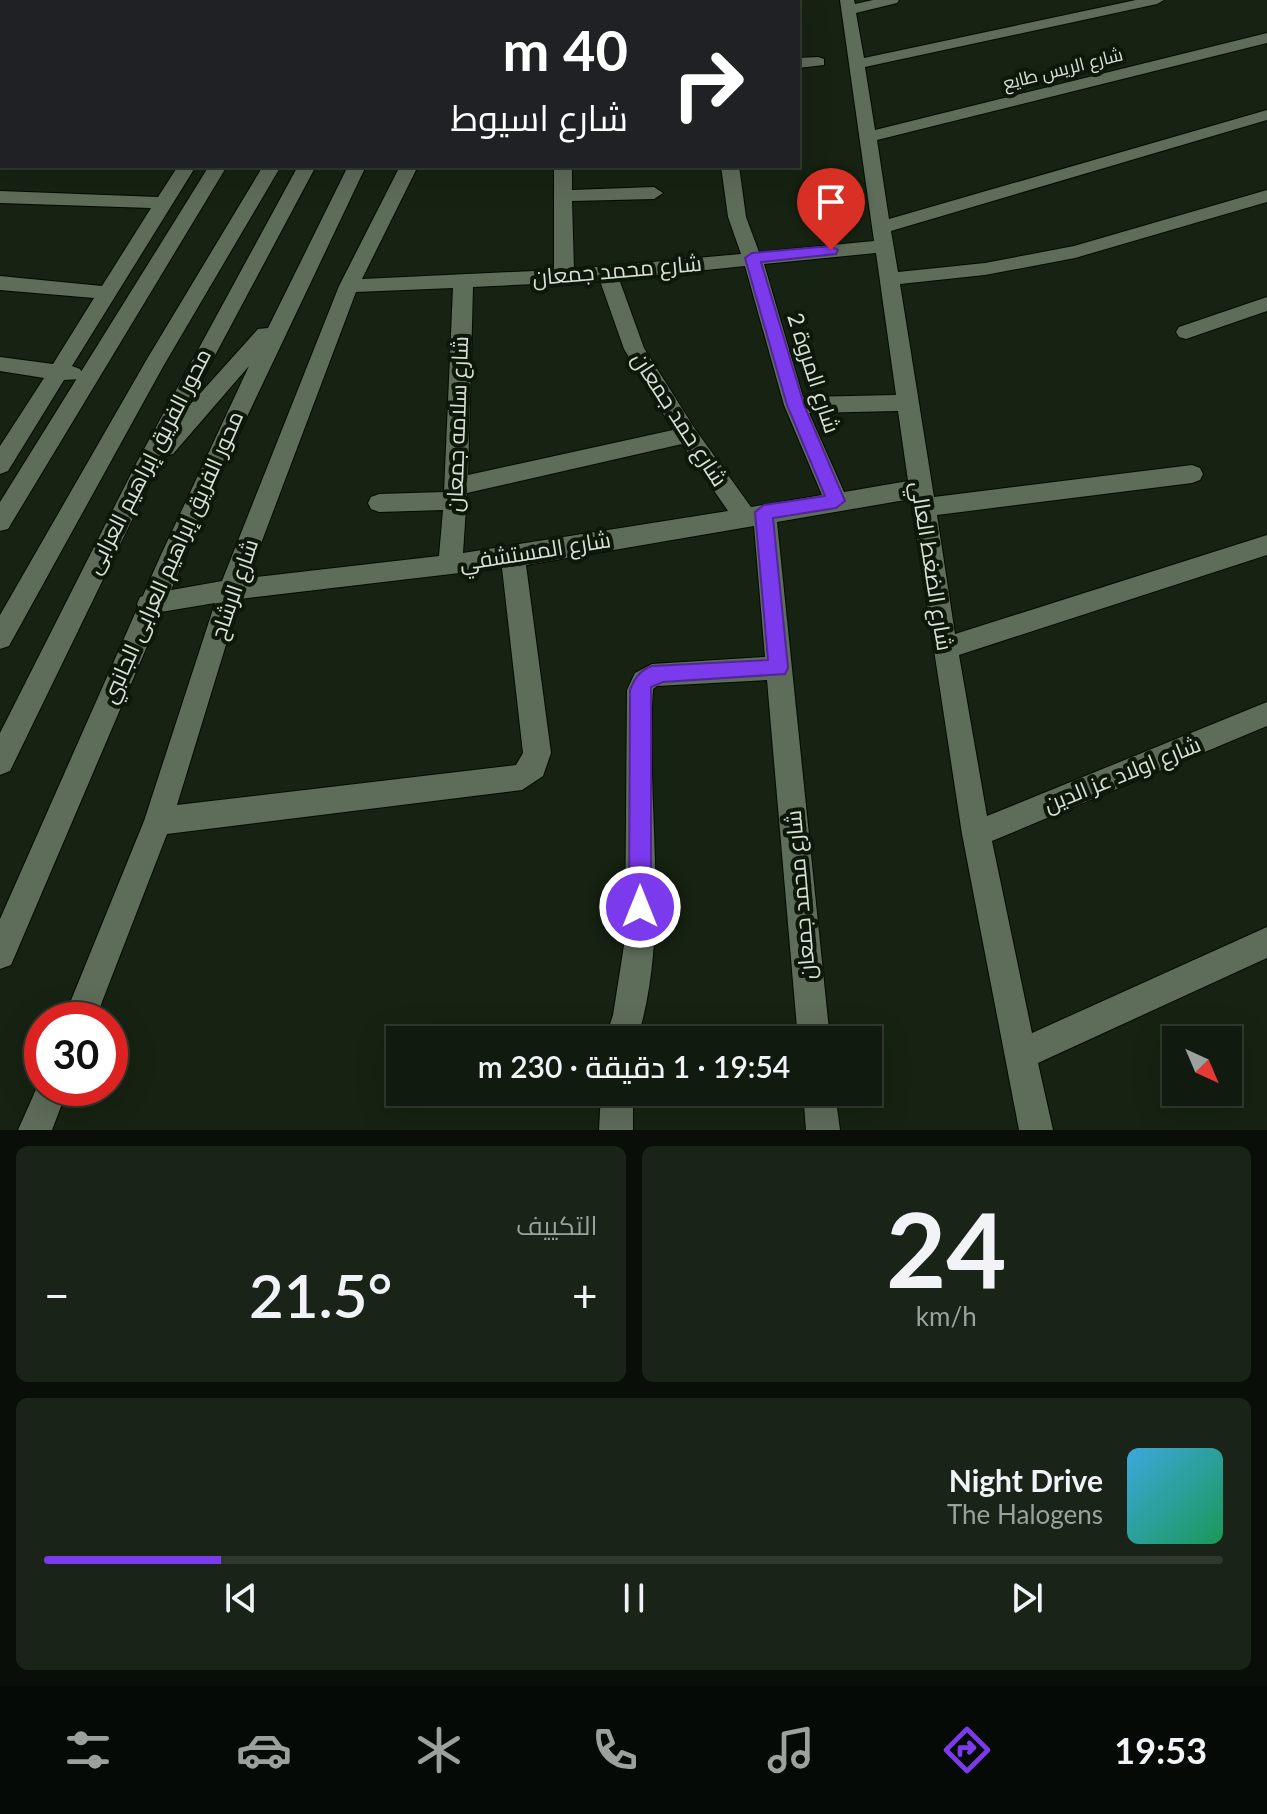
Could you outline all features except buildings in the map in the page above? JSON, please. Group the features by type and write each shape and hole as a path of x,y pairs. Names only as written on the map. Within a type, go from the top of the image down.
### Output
{"street":[{"path":"848,5 892,0"},
{"path":"858,64 1157,0"},
{"name":"شارع الضغط العالي","path":"848,5 921,498 976,834 1036,1130"},
{"name":"شارع الريس طايع","path":"867,137 1267,38"},
{"path":"800,63 818,62"},
{"name":"شارع محمد جمعان","path":"349,286 607,274 752,258 883,236 1267,115"},
{"path":"2,458 186,168"},
{"path":"0,522 217,168"},
{"name":"محور الفريق إبراهيم العرابى","path":"0,638 146,377 271,168"},
{"name":"محور الفريق إبراهيم العرابى","path":"0,762 139,476 306,168"},
{"name":"محور الفريق إبراهيم العرابى الجانبي","path":"0,954 149,604 281,315 356,168"},
{"name":"شارع الرشاح","path":"86,1002 158,821 231,590 349,286 408,168"},
{"path":"563,168 564,276"},
{"name":"شارع المروة 2","path":"730,168 737,217 795,405 836,501"},
{"path":"563,196 654,193"},
{"path":"889,279 985,269 1075,252 1267,196"},
{"path":"0,197 164,203"},
{"name":"شارع حمد جمعان","path":"607,274 634,349 687,435 754,514"},
{"name":"شارع سلامه جمعان","path":"450,565 463,282"},
{"path":"0,283 108,293"},
{"path":"1186,332 1267,304"},
{"path":"139,476 281,315"},
{"path":"0,364 88,376"},
{"path":"795,405 908,403"},
{"path":"379,503 455,494 687,435"},
{"name":"شارع المستشفي","path":"149,604 231,590 513,557 836,501 921,498 1192,474"},
{"name":"شارع محمد جمعان","path":"754,514 779,668 813,1026"},
{"path":"945,648 1267,545"},
{"path":"158,821 522,777 533,767 537,753 513,557"},
{"path":"625,1026 640,939 640,690 644,681 652,675 779,668"},
{"name":"شارع اولاد عز الدين","path":"976,834 1267,714"},
{"path":"1021,1054 1267,942"},
{"path":"35,1130 45,1106"},
{"path":"616,1130 617,1106"},
{"path":"820,1106 823,1130"}],"route":[{"path":"640,907 640,690 644,681 652,675 663,673 779,668 764,512 836,501 795,405 752,258 831,250"}]}
